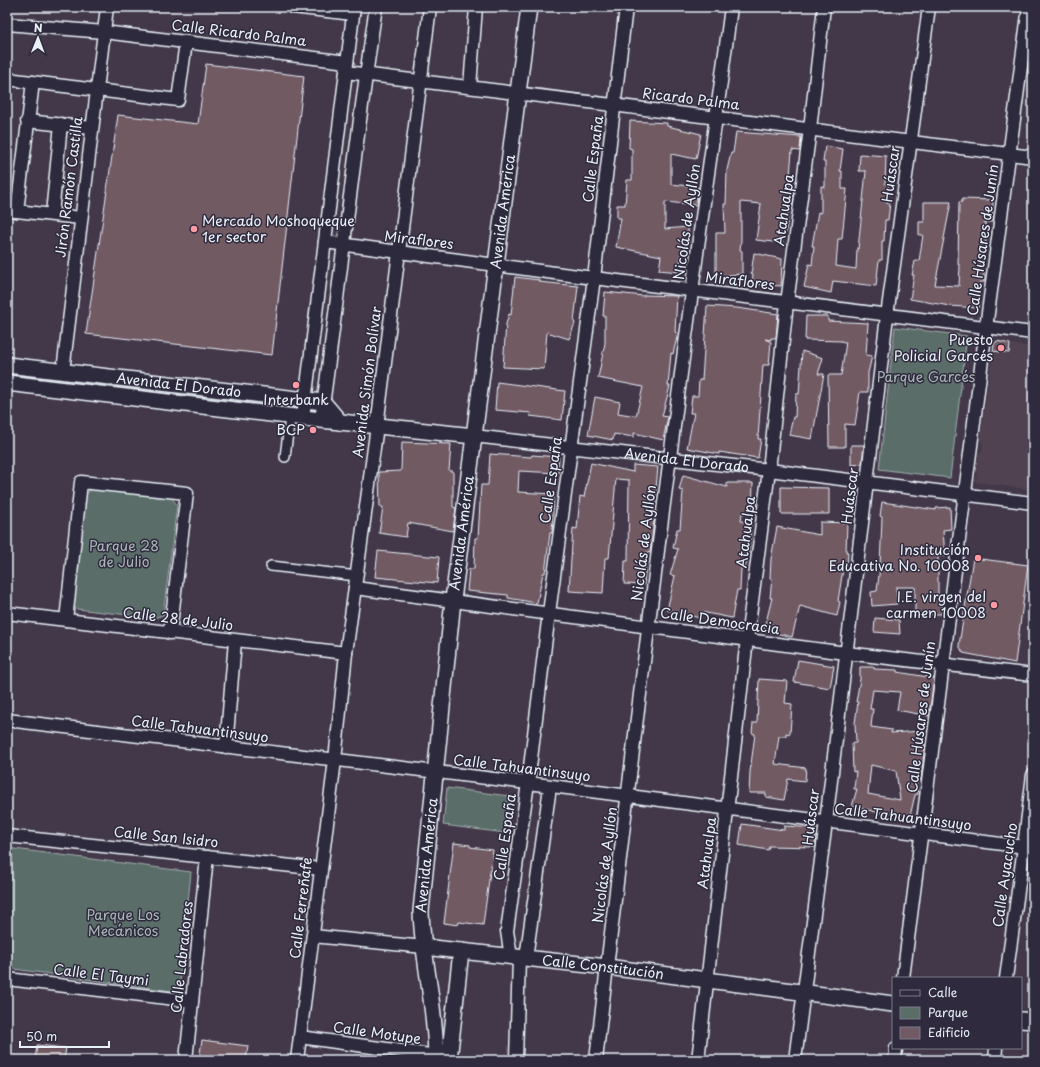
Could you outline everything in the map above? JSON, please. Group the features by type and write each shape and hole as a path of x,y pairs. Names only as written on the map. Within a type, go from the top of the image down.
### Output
{"street":[{"name":"Jirón Ramón Castilla","path":"63,371 107,7"},
{"path":"285,457 296,417 306,399 354,11 292,7"},
{"path":"321,420 376,7"},
{"name":"Avenida Simón Bolívar","path":"335,760 346,653 377,426 430,7"},
{"path":"470,87 476,7"},
{"name":"Avenida América","path":"442,1058 428,978 421,911 453,600 529,7"},
{"name":"Calle España","path":"519,958 507,932 594,278 626,7"},
{"name":"Nicolás de Ayllón","path":"596,1060 648,626 731,7"},
{"name":"Atahualpa","path":"698,1060 747,640 769,470 787,303 810,129 824,7"},
{"name":"Huáscar","path":"795,1060 826,822 887,316 929,7"},
{"name":"Calle Húsares de Junín","path":"904,977 986,328 1029,7"},
{"name":"Calle Ricardo Palma","path":"7,24 104,32 186,42 347,67"},
{"path":"7,79 178,100 186,42"},
{"name":"Ricardo Palma","path":"347,67 366,74 1033,157"},
{"path":"33,82 28,121 12,210 81,218"},
{"path":"28,121 92,128"},
{"path":"52,214 61,124"},
{"name":"Miraflores","path":"325,242 344,246 887,316 1033,333"},
{"name":"Avenida El Dorado","path":"7,364 323,402"},
{"name":"Avenida El Dorado","path":"7,383 769,470 1033,503"},
{"path":"323,402 340,422"},
{"path":"66,620 81,482 187,493 170,633"},
{"path":"271,566 356,582"},
{"name":"Calle Democracia","path":"356,582 453,600 846,653 1033,675"},
{"name":"Calle 28 de Julio","path":"7,613 346,653"},
{"path":"226,747 235,641"},
{"name":"Calle Tahuantinsuyo","path":"7,720 528,783 1029,848"},
{"name":"Calle Ferreñafe","path":"297,1060 335,760"},
{"name":"Calle Ayacucho","path":"1006,977 1029,848 1033,775"},
{"name":"Calle España","path":"516,1060 519,958 550,787"},
{"name":"Calle San Isidro","path":"7,836 321,869"},
{"name":"Calle Labradores","path":"186,1060 207,857"},
{"name":"Calle Constitución","path":"313,936 607,967 892,1004"},
{"path":"442,1058 461,952"},
{"name":"Calle El Taymi","path":"7,979 192,1001"},
{"path":"1022,1020 1033,1021"},
{"name":"Calle Motupe","path":"300,1037 442,1058"},
{"path":"895,1060 896,1049"},
{"path":"995,1060 996,1049"}],"shaded area":[{"path":"1010,344 1033,347 1033,490 976,482 978,456 982,451 983,444 980,439 993,351 1009,353"}],"green space":[{"name":"Parque Garcés","path":"895,327 967,336 950,478 879,469"},
{"name":"Parque 28 de Julio","path":"97,487 168,495 177,505 163,615 154,618 77,609 72,603 85,496 90,490"},
{"path":"447,788 509,796 505,833 443,825"},
{"name":"Parque Los Mecánicos","path":"7,848 191,872 179,992 7,968"}],"building":[{"name":"Mercado Moshoqueque 1er sector","path":"206,64 304,76 272,355 86,334 118,115 198,124"},
{"path":"630,121 667,123 667,126 701,134 696,159 671,154 671,184 698,187 696,205 665,202 665,229 688,227 689,243 683,243 679,272 659,270 661,256 616,247 621,218 617,218 617,205 625,205 627,180 632,180 632,149 629,148"},
{"path":"736,132 801,137 800,151 792,150 789,190 794,191 792,206 789,206 786,233 782,233 782,243 756,240 761,204 741,202 740,250 742,251 742,274 716,276 716,233 725,233 724,204 726,204 727,170 731,153 733,153"},
{"path":"825,146 843,149 840,171 842,171 842,189 847,189 842,239 838,239 836,266 856,269 866,171 859,171 860,154 886,156 885,184 889,184 887,203 890,203 888,220 885,220 884,241 882,241 882,260 879,260 876,286 833,281 831,293 804,287 809,264 812,265 814,246 812,246 818,212 821,213 821,186 825,187 825,162 823,162"},
{"path":"962,199 993,200 992,222 985,222 986,245 982,245 981,271 984,271 984,282 980,282 978,308 950,306 910,299 914,275 912,275 915,261 919,261 923,235 919,235 919,222 924,222 924,202 951,202 935,285 959,286 959,202 962,202"},
{"path":"754,253 782,259 781,286 752,284 753,274 751,274"},
{"path":"515,277 539,280 539,282 578,286 575,323 569,339 547,332 544,369 503,367 506,324 509,314 511,315"},
{"path":"605,292 644,296 677,296 675,332 678,333 673,354 671,353 668,386 670,386 662,416 668,417 663,440 634,433 634,437 614,434 613,440 588,435 595,397 620,402 618,413 636,416 643,387 598,378 605,343 605,316 603,316"},
{"path":"707,306 737,308 778,314 776,338 771,338 771,340 765,339 771,342 769,365 763,365 758,439 761,439 758,458 719,452 719,454 687,448 694,413 690,413 692,396 698,396 699,380 702,380"},
{"path":"806,316 828,316 828,321 868,323 866,355 872,356 868,373 868,392 860,392 855,425 845,424 845,447 829,447 828,375 841,375 846,342 805,340"},
{"name":"Puesto Policial Garcés","path":"997,341 1010,344 1009,353 993,351 994,344"},
{"path":"802,351 823,358 818,374 824,374 812,439 789,435 793,417 795,417 796,394 799,394"},
{"path":"497,382 565,391 562,420 530,416 531,413 495,410"},
{"path":"402,442 451,444 449,471 453,471 453,507 456,508 453,531 408,523 406,537 379,533 383,507 380,507 379,472 401,471"},
{"path":"851,445 864,445 862,464 851,465"},
{"path":"490,454 531,457 532,455 559,457 558,473 519,471 518,492 554,494 552,533 550,533 545,573 543,573 537,603 508,598 508,595 467,591 469,569 474,569 475,538 478,538 481,485 488,485"},
{"path":"591,463 633,472 633,465 658,467 655,513 650,553 647,552 644,585 624,584 625,561 628,561 629,480 616,479 609,558 605,558 603,593 569,591 573,528 577,529 580,496 584,497"},
{"path":"683,475 727,487 727,483 753,483 752,513 742,513 741,521 751,522 749,552 745,569 741,568 740,590 737,590 732,618 701,612 700,618 667,610 675,576 670,575 678,549 673,548 677,529 680,529 683,491 679,490"},
{"path":"781,487 829,488 829,514 781,514"},
{"path":"882,502 936,510 936,508 950,507 951,529 943,530 945,556 938,556 938,598 944,598 942,614 915,614 915,587 896,587 897,604 872,606 871,592 877,591 880,567 882,517 880,516"},
{"path":"820,522 847,523 847,569 843,569 838,601 840,602 837,616 800,606 792,637 764,630 772,598 770,598 772,578 770,578 771,559 777,527 820,535"},
{"path":"378,551 439,557 437,583 375,577"},
{"name":"I.E. virgen del carmen 10008","path":"973,558 1028,565 1015,663 963,653 959,645"},
{"path":"875,618 899,620 900,634 874,632"},
{"path":"798,660 834,666 830,688 794,682"},
{"path":"860,667 897,670 897,672 934,678 929,716 897,710 900,692 873,690 870,709 873,709 871,727 892,730 891,733 922,731 923,744 925,744 921,780 916,780 918,794 915,795 910,816 888,812 888,815 852,806 857,789 854,789 856,771 853,772 852,743 856,743 855,723 858,702 856,702 860,679","holes":["871,765 896,771 900,800 868,794"]},
{"path":"759,679 787,681 785,703 792,704 790,734 786,733 786,736 779,736 775,764 806,768 805,781 788,779 784,800 766,797 766,793 749,793 755,734 752,733 753,723 757,723"},
{"path":"742,824 784,830 784,826 816,828 815,847 769,846 768,850 739,845"},
{"path":"454,843 493,850 483,925 459,922 458,925 444,923"},
{"path":"202,1040 248,1046 246,1060 199,1060"},
{"path":"37,1045 66,1048 64,1060 35,1060"}],"place":[{"name":"Mercado Moshoqueque 1er sector","path":"194,229"},
{"name":"Puesto Policial Garcés","path":"1001,348"},
{"name":"Interbank","path":"296,385"},
{"name":"BCP","path":"313,430"},
{"name":"Institución Educativa No. 10008","path":"978,558"},
{"name":"I.E. virgen del carmen 10008","path":"994,605"}]}
